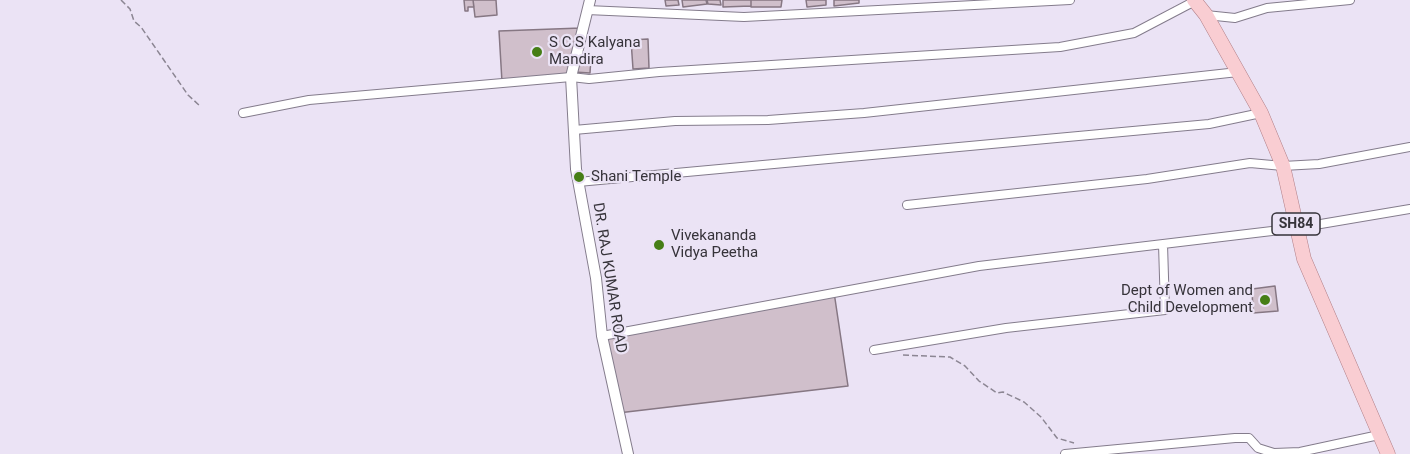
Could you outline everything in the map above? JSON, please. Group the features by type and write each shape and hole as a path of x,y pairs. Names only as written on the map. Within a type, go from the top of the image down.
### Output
{"main road":[{"name":"SH84","path":"1195,1 1206,15 1261,112 1283,166 1304,259 1389,454"}],"street":[{"path":"589,5 744,17 922,4 1070,0"},
{"path":"1206,15 1235,18 1268,8 1350,0"},
{"path":"243,113 309,100 571,77 589,79 659,72 1060,47 1134,33 1195,1"},
{"name":"DR. RAJ KUMAR ROAD","path":"589,5 571,77 578,182 597,278 602,336 628,454"},
{"path":"574,130 675,121 768,120 864,113 1238,72"},
{"path":"578,182 1209,124 1261,112"},
{"path":"907,205 1148,179 1250,163 1283,166 1319,164 1410,147"},
{"path":"602,336 979,266 1297,228 1410,209"},
{"path":"874,350 1006,328 1165,310 1163,244"},
{"path":"1065,454 1249,438 1258,448 1274,453 1300,452 1379,435"}],"path":[{"path":"122,0 130,9 134,21 141,27 188,94 200,106"},
{"path":"903,355 950,357 965,366 979,381 997,393 1003,392 1024,402 1041,417 1057,438 1081,446 1086,452"}],"building":[{"path":"464,0 473,0 474,7 468,7 468,11 465,11"},
{"path":"473,0 496,0 497,15 475,17"},
{"path":"665,0 678,0 679,5 666,6"},
{"path":"682,0 706,0 707,4 683,7"},
{"path":"707,0 720,0 721,5 708,4"},
{"path":"723,0 751,0 751,6 723,7"},
{"path":"751,0 782,0 781,7 751,7"},
{"path":"806,0 826,0 826,5 807,7"},
{"path":"834,0 859,0 859,3 834,6"},
{"name":"S C S Kalyana Mandira","path":"581,28 568,74 502,82 499,31"},
{"path":"648,39 649,68 633,69 631,40"},
{"path":"575,56 591,57 590,73 574,72"},
{"name":"Dept of Women and Child Development","path":"1275,286 1278,311 1253,313 1252,289"},
{"path":"834,292 848,386 618,413 602,336"}],"place":[{"name":"S C S Kalyana Mandira","path":"537,52"},
{"name":"Shani Temple","path":"579,177"},
{"name":"Vivekananda Vidya Peetha","path":"659,245"},
{"name":"Dept of Women and Child Development","path":"1265,300"}]}
